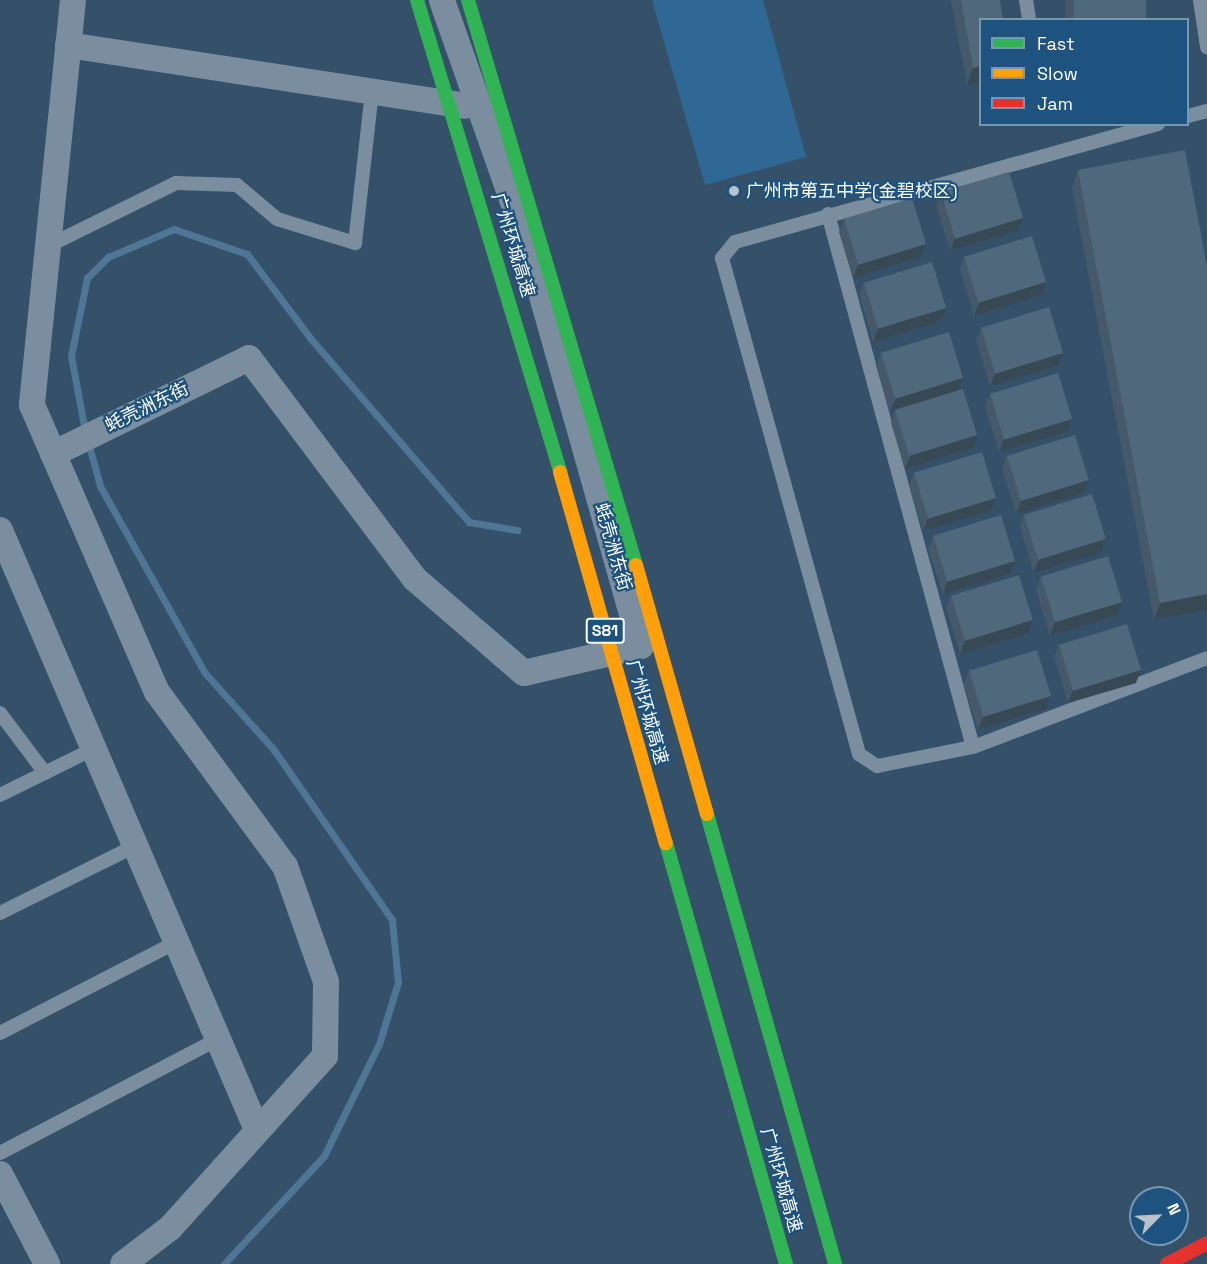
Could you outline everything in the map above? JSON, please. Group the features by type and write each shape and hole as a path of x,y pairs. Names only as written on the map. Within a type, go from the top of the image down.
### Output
{"main road":[{"name":"广州环城高速","path":"417,0 499,258 786,1264"},
{"name":"广州环城高速","path":"468,0 544,243 835,1264"},
{"path":"1167,1264 1207,1243"}],"street":[{"path":"73,0 32,405 63,449 157,692 285,866 326,982 325,1056 170,1228 123,1264"},
{"name":"蚝壳洲东街","path":"63,449 249,358 415,579 524,673 640,646 526,239 442,0"},
{"path":"68,45 480,108"},
{"path":"0,530 8,571 93,749 257,1130"},
{"path":"0,1174 47,1264"}],"lane":[{"path":"1026,0 1029,18"},
{"path":"1200,0 1207,47"},
{"path":"48,246 176,183 237,185 278,219 355,243 372,92"},
{"path":"1189,116 1207,111"},
{"path":"1151,126 828,214 735,242 722,258 859,754 877,766 973,747 1207,658"},
{"path":"828,214 973,747"},
{"path":"0,712 45,773"},
{"path":"0,795 93,749"},
{"path":"0,913 135,846"},
{"path":"0,1033 176,942"},
{"path":"0,1153 218,1039"}],"shaded area":[{"path":"652,0 763,0 806,157 705,185"}],"building":[{"path":"961,0 1000,0 1003,18 979,18 979,66 973,68"},
{"path":"1074,0 1146,0 1146,18 1074,18"},
{"path":"1185,150 1207,266 1207,594 1160,603 1078,170"},
{"path":"1009,172 1023,218 955,239 941,193"},
{"path":"912,198 926,244 858,265 844,219"},
{"path":"1032,236 1046,282 978,303 964,257"},
{"path":"932,262 946,308 878,329 864,283"},
{"path":"1049,307 1063,353 995,374 981,328"},
{"path":"949,332 963,378 895,399 881,353"},
{"path":"1058,373 1072,419 1004,440 990,394"},
{"path":"963,389 977,435 909,456 895,410"},
{"path":"1075,435 1089,480 1021,501 1007,456"},
{"path":"982,452 996,498 928,519 914,473"},
{"path":"1092,494 1106,539 1038,560 1024,515"},
{"path":"1001,515 1015,561 947,582 933,536"},
{"path":"1108,556 1122,602 1055,622 1041,576"},
{"path":"1019,575 1033,620 965,641 951,596"},
{"path":"1127,624 1141,670 1073,691 1059,645"},
{"path":"1037,650 1051,696 983,717 969,671"}],"waterway":[{"path":"85,431 71,356 87,278 108,257 174,229 247,254 311,339 469,522 517,530"},
{"path":"88,442 100,486 205,673 274,750 392,920 398,982 379,1044 324,1156 224,1264"}],"traffic: fast":[{"path":"417,0 560,472"},
{"path":"468,0 636,565"},
{"path":"707,814 835,1264"},
{"path":"666,843 786,1264"}],"traffic: slow":[{"path":"560,472 666,843"},
{"path":"636,565 707,814"}],"traffic: jam":[{"path":"1167,1264 1207,1243"}],"place":[{"name":"广州市第五中学(金碧校区)","path":"734,191"}]}
